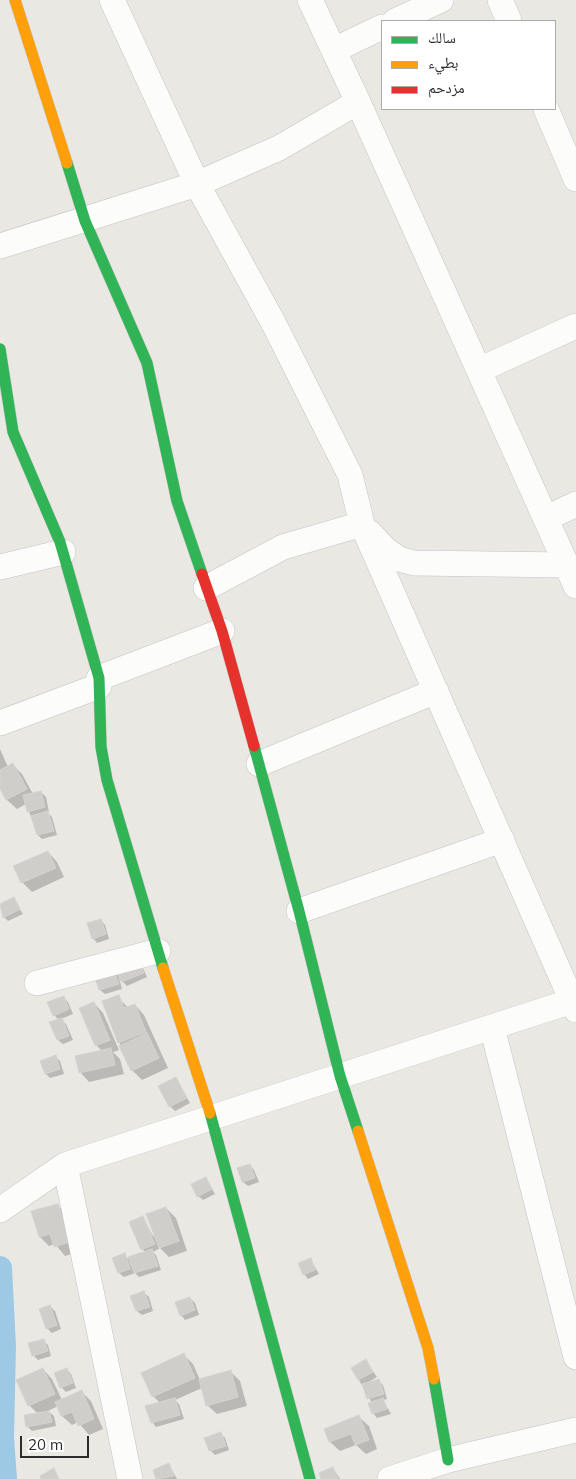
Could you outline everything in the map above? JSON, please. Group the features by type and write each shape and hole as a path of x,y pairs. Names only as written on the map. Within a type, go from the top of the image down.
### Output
{"street":[{"path":"15,0 86,220 148,364 172,482 222,632 299,911 340,1076 428,1348 448,1460"},
{"path":"8,1204 65,1165 492,1027 574,1005 362,524 350,475 274,324 197,184 112,0"},
{"path":"310,0 358,102 571,576 414,564 399,559 386,550 362,524"},
{"path":"397,20 441,0"},
{"path":"500,0 509,20"},
{"path":"334,50 381,28"},
{"path":"0,246 197,184 279,148 358,102"},
{"path":"546,110 576,179"},
{"path":"479,370 576,326"},
{"path":"0,348 13,432 63,552 99,682 101,748 107,780 158,951 212,1118 310,1479"},
{"path":"546,518 576,504"},
{"path":"206,588 283,547 362,524"},
{"path":"0,567 63,552"},
{"path":"0,723 222,632"},
{"path":"259,764 436,691"},
{"path":"299,911 502,840"},
{"path":"37,983 158,951"},
{"path":"492,1027 576,1357"},
{"path":"65,1165 130,1479"},
{"path":"390,1479 448,1460 576,1430"}],"building":[{"path":"13,763 27,789 6,800 0,789 0,770"},
{"path":"41,791 45,807 27,812 23,795"},
{"path":"48,811 54,831 37,835 31,816"},
{"path":"48,851 56,868 21,883 13,866"},
{"path":"14,897 20,909 3,918 0,904"},
{"path":"101,919 106,934 92,939 87,923"},
{"path":"138,960 144,973 121,982 116,969"},
{"path":"112,966 119,984 99,990 93,972"},
{"path":"119,995 124,1008 135,1004 146,1032 118,1043 102,1001"},
{"path":"64,996 69,1009 53,1016 47,1002"},
{"path":"94,1002 110,1040 95,1046 79,1008"},
{"path":"62,1018 69,1036 57,1040 49,1022"},
{"path":"147,1033 159,1058 131,1071 119,1046"},
{"path":"111,1048 115,1065 79,1073 75,1056"},
{"path":"56,1055 60,1069 45,1074 40,1061"},
{"path":"176,1077 187,1098 169,1107 158,1086"},
{"path":"250,1164 255,1178 242,1182 237,1168"},
{"path":"206,1177 212,1189 197,1197 191,1184"},
{"path":"58,1204 69,1242 54,1247 50,1234 39,1237 31,1211"},
{"path":"166,1207 179,1241 159,1248 146,1214"},
{"path":"143,1216 155,1244 141,1250 129,1222"},
{"path":"152,1249 158,1266 134,1273 128,1257"},
{"path":"125,1253 130,1269 118,1273 112,1258"},
{"path":"311,1258 315,1270 303,1275 298,1263"},
{"path":"144,1291 150,1307 136,1311 130,1296"},
{"path":"190,1297 195,1310 180,1316 175,1302"},
{"path":"50,1305 57,1325 46,1329 39,1309"},
{"path":"44,1339 48,1351 32,1356 28,1343"},
{"path":"184,1353 195,1378 152,1397 141,1373"},
{"path":"366,1359 373,1372 358,1380 351,1368"},
{"path":"43,1368 55,1394 28,1406 16,1380"},
{"path":"67,1368 73,1383 60,1388 54,1373"},
{"path":"231,1370 238,1397 206,1406 199,1379"},
{"path":"379,1379 384,1394 367,1399 362,1384"},
{"path":"82,1390 94,1419 78,1426 72,1412 61,1416 55,1402"},
{"path":"175,1398 180,1415 151,1423 145,1406"},
{"path":"383,1398 387,1409 372,1414 368,1403"},
{"path":"49,1411 52,1422 26,1427 24,1415"},
{"path":"359,1415 369,1440 355,1445 351,1434 329,1442 324,1429"},
{"path":"221,1432 226,1446 209,1451 204,1438"},
{"path":"169,1463 174,1476 156,1479 153,1470"},
{"path":"333,1467 338,1479 321,1479 319,1473"},
{"path":"54,1468 59,1479 41,1479 40,1476"}],"waterway":[{"path":"0,1268 4,1346 2,1438 5,1479"}],"traffic: fast":[{"path":"67,163 85,221 147,363 177,501 202,574"},
{"path":"0,349 13,432 60,542 99,678 101,747 107,780 163,968"},
{"path":"254,746 299,911 340,1076 358,1131"},
{"path":"210,1113 310,1479"},
{"path":"434,1379 448,1460"}],"traffic: slow":[{"path":"15,0 67,163"},
{"path":"163,968 210,1113"},
{"path":"358,1131 428,1348 434,1379"}],"traffic: jam":[{"path":"202,574 222,631 254,746"}]}
